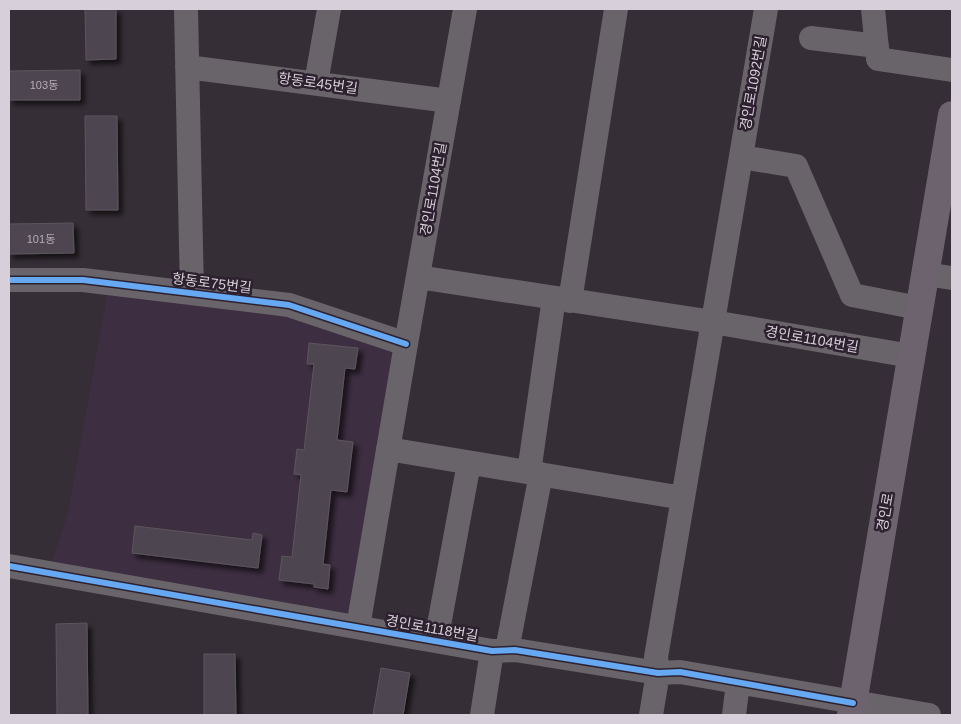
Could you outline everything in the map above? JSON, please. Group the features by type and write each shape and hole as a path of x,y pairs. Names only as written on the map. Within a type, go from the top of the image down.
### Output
{"main road":[{"name":"경인로","path":"852,709 952,115"}],"street":[{"path":"186,9 192,293"},
{"path":"316,83 328,9"},
{"path":"449,101 465,9"},
{"path":"482,715 500,651 535,473 562,300 595,143 616,9"},
{"name":"경인로1092번길","path":"741,157 766,9"},
{"path":"873,9 878,59 952,70"},
{"path":"811,38 877,46"},
{"name":"항동로45번길","path":"187,67 449,101"},
{"name":"경인로1104번길","path":"388,449 449,101"},
{"path":"651,715 658,673 656,657 741,157 796,166 852,295 920,308"},
{"path":"925,274 952,278"},
{"name":"경인로1104번길","path":"418,277 713,322 912,356"},
{"name":"항동로75번길","path":"9,280 83,280 289,304 406,344"},
{"path":"358,627 388,449 683,498"},
{"name":"경인로1118번길","path":"436,641 469,462"},
{"name":"경인로1118번길","path":"9,566 436,641 500,651 515,650 658,673 680,672 738,682 852,709 929,715"},
{"path":"734,715 738,682"}],"shaded area":[{"path":"108,290 286,314 386,346 397,359 350,619 51,564 68,512"}],"building":[{"path":"85,9 116,9 116,59 86,60"},
{"path":"80,70 80,100 9,100 9,71"},
{"path":"85,116 117,116 118,210 86,210"},
{"path":"73,223 74,253 9,254 9,224"},
{"path":"309,343 358,348 355,369 345,368 337,440 353,442 347,492 331,490 323,564 330,565 328,589 314,587 314,584 279,580 282,556 292,557 301,475 294,474 297,449 304,450 314,364 307,364"},
{"path":"135,526 252,540 253,533 262,535 258,568 132,553"},
{"path":"87,623 88,715 57,715 56,624"},
{"path":"204,654 235,654 236,715 204,715"},
{"path":"381,668 410,673 403,715 373,715"}],"cycle path":[{"path":"9,280 83,280 289,305 406,344"},
{"path":"9,566 492,651 515,650 658,673 680,672 853,703"}]}
